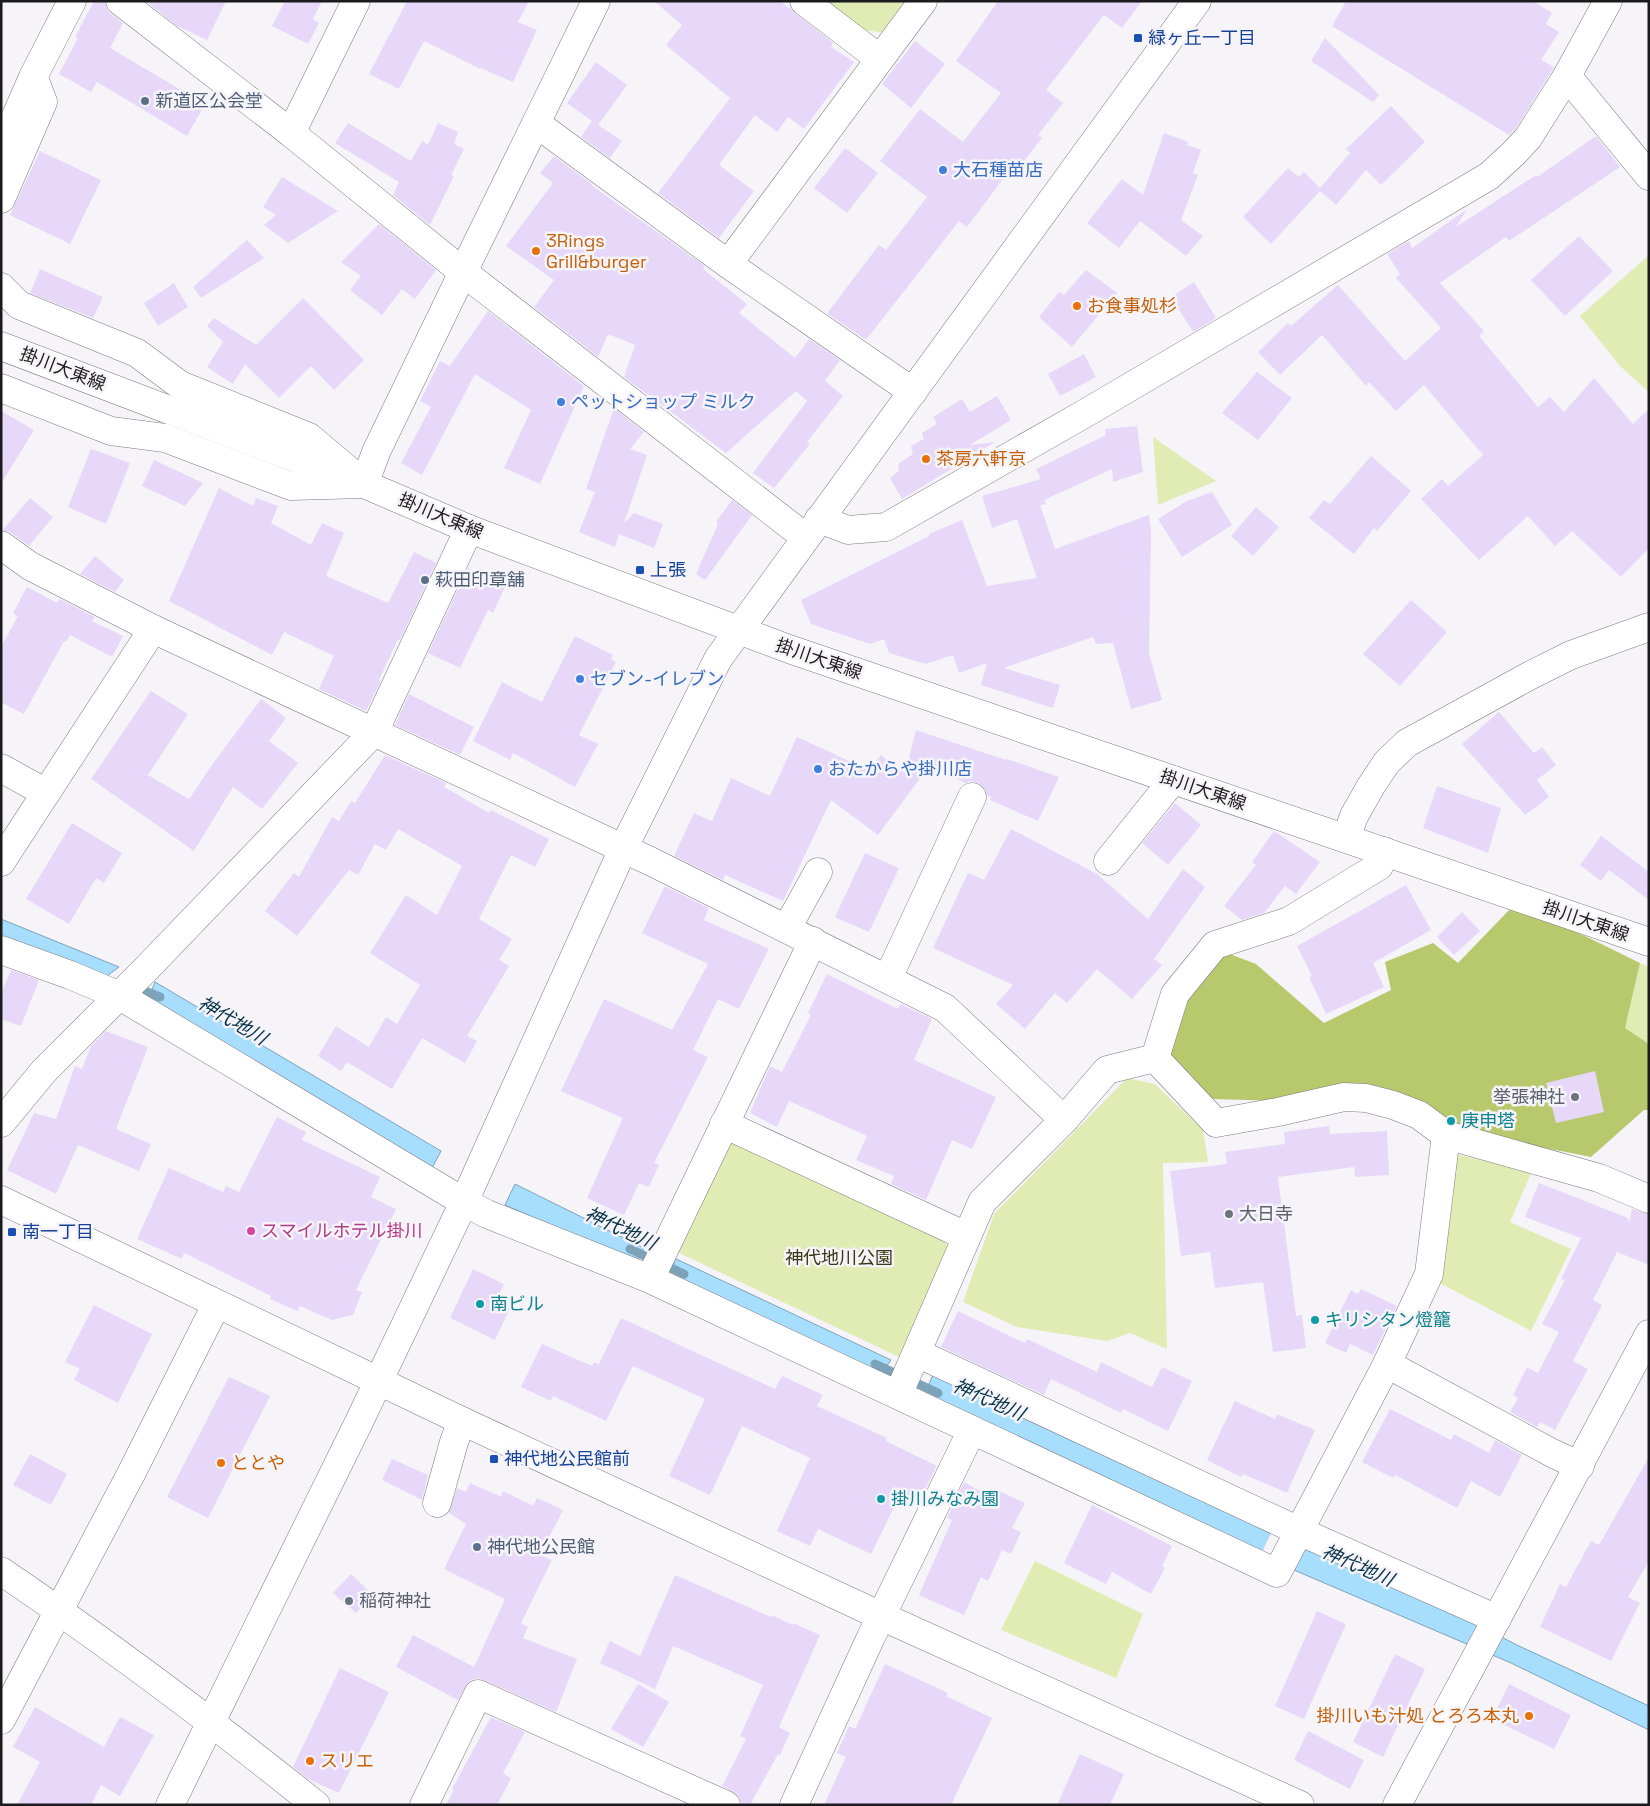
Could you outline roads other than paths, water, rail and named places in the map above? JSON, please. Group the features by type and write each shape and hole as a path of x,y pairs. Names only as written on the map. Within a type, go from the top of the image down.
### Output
{"street":[{"path":"1,150 33,77 72,1"},
{"path":"120,1 292,133 463,272 812,528 848,530 886,527 1489,176 1528,138 1567,76 1608,1"},
{"path":"292,133 356,1"},
{"path":"364,484 377,450 596,1"},
{"path":"804,1 880,59"},
{"path":"728,264 922,1"},
{"path":"170,1805 464,1202 623,849 718,659 1198,1"},
{"path":"1567,76 1649,176"},
{"path":"1,199 44,102 33,77"},
{"path":"536,124 728,264 913,392"},
{"path":"1,287 19,305 137,354 180,385 309,437 364,484"},
{"name":"掛川大東線","path":"1,346 364,484 469,529 798,652 1649,942"},
{"path":"1,388 111,431 166,438 291,486 364,484"},
{"path":"1,1123 44,1071 146,970 374,732 469,529"},
{"path":"1,545 30,566 153,628 623,849 787,928 946,1008 1064,1120"},
{"path":"1346,838 1354,816 1371,786 1387,762 1407,743 1562,660 1649,627"},
{"path":"1,862 153,628"},
{"path":"1,768 46,793"},
{"path":"1108,860 1173,780"},
{"path":"888,978 972,797"},
{"path":"1155,1058 1176,994 1215,945 1289,921 1379,866 1384,851"},
{"path":"787,928 818,872"},
{"path":"650,1278 813,941"},
{"path":"1,950 121,995 486,1214 650,1278 900,1393 972,1430 1276,1573 1386,1364 1430,1274 1446,1135"},
{"path":"900,1393 982,1202 1064,1120 1107,1070 1155,1058"},
{"path":"1155,1058 1216,1123 1278,1112 1344,1097 1375,1100 1419,1115 1446,1135 1599,1178 1649,1199"},
{"path":"724,1124 966,1236"},
{"path":"1,1200 216,1305 462,1421 881,1616 1300,1805"},
{"path":"1,1720 132,1472 216,1305"},
{"path":"1397,1805 1649,1334"},
{"path":"915,1358 1298,1532 1497,1619"},
{"path":"1386,1364 1552,1453 1580,1466"},
{"path":"437,1503 454,1442 462,1421"},
{"path":"794,1805 881,1616 972,1430"},
{"path":"1,1572 59,1611 210,1721 316,1805"},
{"path":"424,1805 478,1694 726,1805"}],"water":[{"path":"1,919 119,967 102,980 1,941"},
{"path":"155,982 441,1151 432,1168 148,1000"},
{"path":"515,1184 644,1248 637,1262 505,1205"},
{"path":"674,1258 891,1360 879,1376 674,1278"},
{"path":"933,1375 1462,1617 1519,1646 1649,1706 1649,1730 1511,1663 1294,1570 924,1395"}],"waterway":[{"name":"神代地川","path":"132,986 160,997"},
{"name":"神代地川","path":"630,1249 684,1274"},
{"name":"神代地川","path":"875,1364 938,1393"}],"place":[{"name":"緑ヶ丘一丁目","path":"1138,38"},
{"name":"新道区公会堂","path":"145,101"},
{"name":"大石種苗店","path":"943,170"},
{"name":"3Rings Grill&burger","path":"536,251"},
{"name":"お食事処杉","path":"1077,306"},
{"name":"ペットショップ ミルク","path":"561,402"},
{"name":"茶房六軒京","path":"926,459"},
{"name":"上張","path":"640,570"},
{"name":"萩田印章舗","path":"425,580"},
{"name":"セブン-イレブン","path":"580,679"},
{"name":"おたからや掛川店","path":"818,769"},
{"name":"挙張神社","path":"1575,1097"},
{"name":"庚申塔","path":"1451,1121"},
{"name":"大日寺","path":"1229,1214"},
{"name":"スマイルホテル掛川","path":"251,1231"},
{"name":"南一丁目","path":"12,1232"},
{"name":"南ビル","path":"480,1304"},
{"name":"キリシタン燈籠","path":"1315,1320"},
{"name":"神代地公民館前","path":"494,1459"},
{"name":"ととや","path":"221,1463"},
{"name":"掛川みなみ園","path":"881,1499"},
{"name":"神代地公民館","path":"477,1547"},
{"name":"稲荷神社","path":"349,1601"},
{"name":"掛川いも汁処 とろろ本丸","path":"1529,1716"},
{"name":"スリエ","path":"310,1761"}],"park label":[{"name":"神代地川公園","path":"839,1258"}]}
